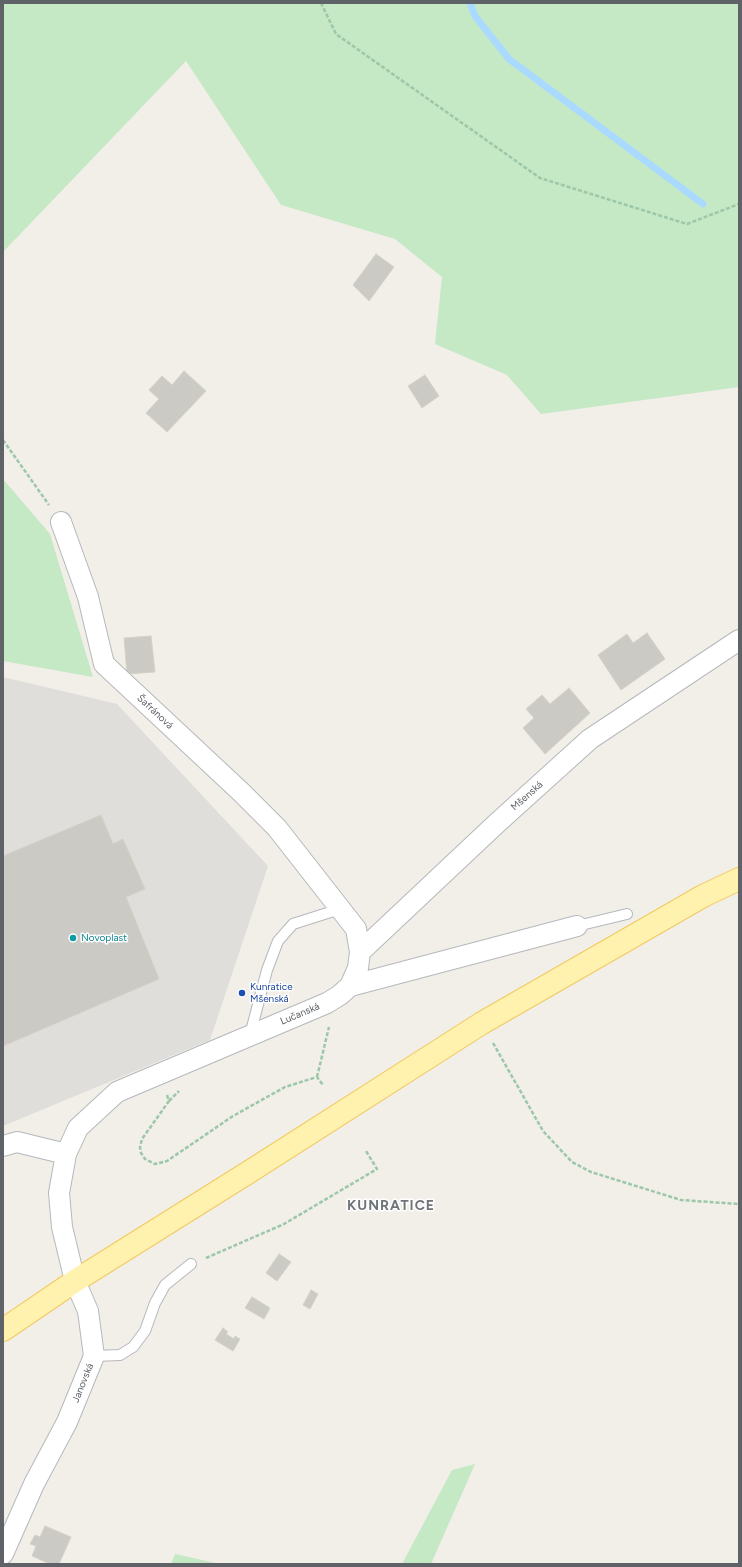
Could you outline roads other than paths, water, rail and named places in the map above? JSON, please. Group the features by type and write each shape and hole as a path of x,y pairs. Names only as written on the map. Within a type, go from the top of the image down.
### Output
{"main road":[{"path":"3,1330 75,1281 482,1023 703,896 739,879"}],"street":[{"name":"Šafránová","path":"61,522 88,597 104,664 241,792 276,828 356,929 360,952"},
{"name":"Mšenská","path":"360,952 496,824 590,740 739,640"},
{"name":"Lučanská","path":"66,1154 78,1128 116,1092 327,1003 340,995 350,986 577,926"},
{"path":"350,986 358,968 360,952"},
{"path":"3,1146 18,1142 66,1154"},
{"name":"Janovská","path":"3,1554 34,1484 67,1422 94,1356 88,1312 75,1281 62,1228 59,1193 66,1154"}],"lane":[{"path":"250,1035 267,970 278,941 293,924 340,909"},
{"name":"Lučanská","path":"577,926 627,914"},
{"path":"94,1356 120,1355 133,1347 145,1331 154,1303 165,1285 191,1264"}],"waterway":[{"path":"470,3 475,16 509,59 703,204"}],"place":[{"name":"Novoplast","path":"73,938"},
{"name":"Kunratice Mšenská","path":"242,993"}],"district":[{"name":"KUNRATICE","path":"391,1206"}]}
